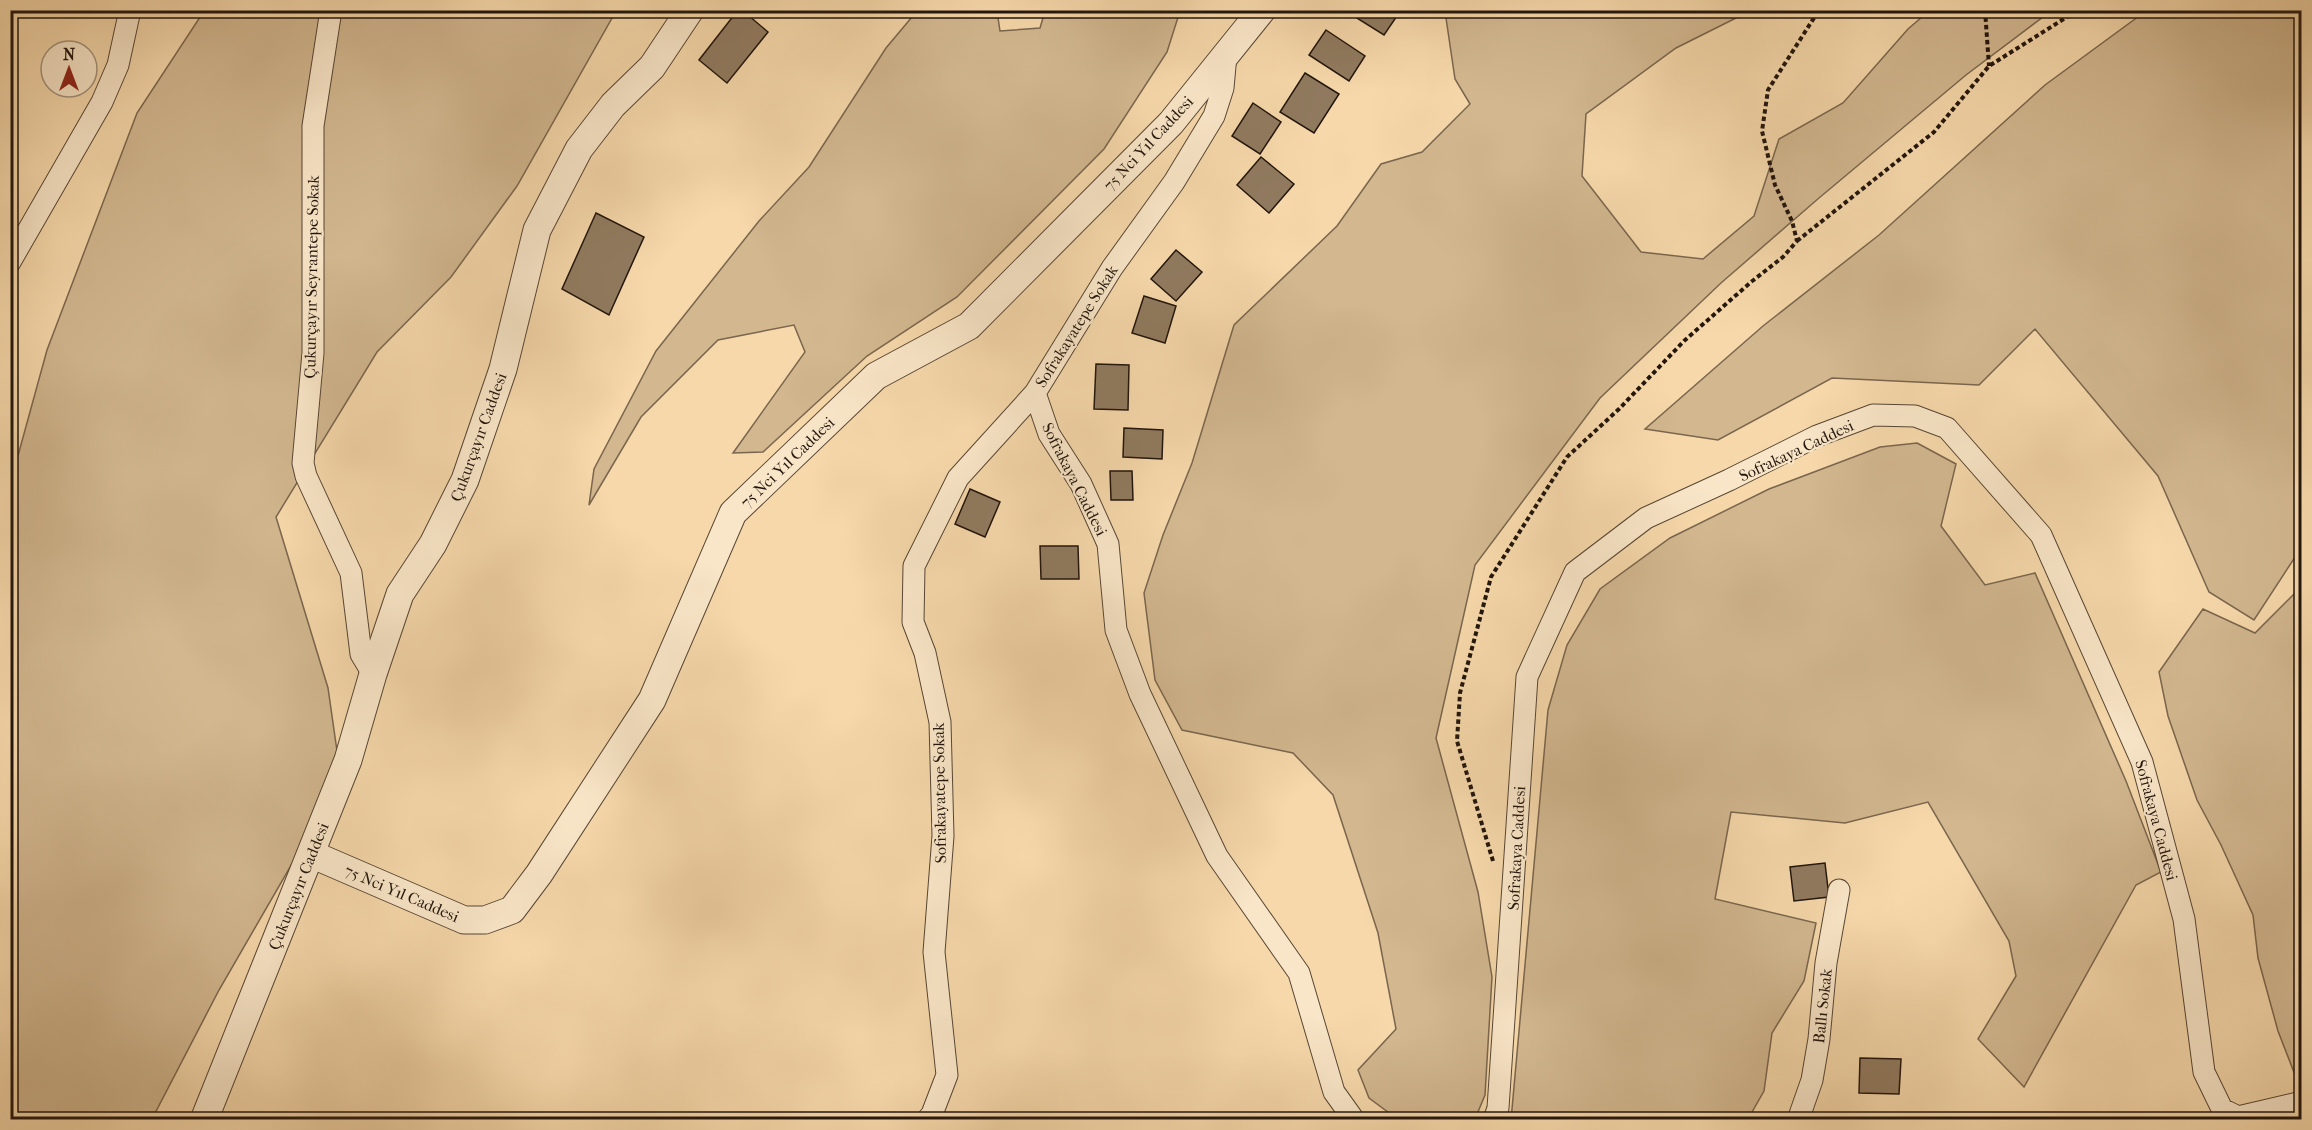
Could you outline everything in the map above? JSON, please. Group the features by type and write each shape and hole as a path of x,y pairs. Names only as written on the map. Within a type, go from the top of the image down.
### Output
{"street":[{"path":"10,262 102,102 118,65 130,10"},
{"name":"Çukurçayır Seyrantepe Sokak","path":"331,10 313,126 313,353 303,463 306,476 351,573 362,654 373,674"},
{"name":"Çukurçayır Caddesi","path":"204,1119 348,760 373,674 400,594 433,544 465,480 503,369 537,230 579,149 613,105 652,67 690,10"},
{"name":"75 Nci Yıl Caddesi","path":"311,854 464,920 485,920 512,910 539,874 652,700 734,513 876,376 969,326 1171,123 1262,10"},
{"name":"Sofrakayatepe Sokak","path":"927,1119 932,1114 947,1075 934,952 944,837 940,722 925,653 913,621 914,566 958,478 1035,393 1112,268 1174,182 1214,116 1222,88 1226,55"},
{"name":"Sofrakaya Caddesi","path":"1035,393 1049,435 1081,484 1108,544 1116,630 1140,694 1217,856 1299,973 1334,1092 1354,1119"},
{"name":"Sofrakaya Caddesi","path":"1494,1119 1498,1108 1504,1037 1527,677 1575,572 1646,518 1817,436 1873,415 1915,416 1947,428 2040,535 2142,762 2184,919 2204,1072 2222,1109 2237,1118 2301,1102"},
{"name":"Ballı Sokak","path":"1798,1119 1812,1080 1819,1039 1826,963 1839,890"}],"path":[{"path":"1797,241 1792,221 1775,185 1762,131 1768,90 1819,10"},
{"path":"1985,10 1989,66"},
{"path":"1495,865 1457,741 1460,693 1491,577 1567,457 1619,409 1684,341 1783,257 1797,241 1934,132 1989,66 2078,10"}],"shaded area":[{"path":"204,11 616,11 517,186 451,277 377,352 276,517 328,688 341,779 219,990 152,1119 11,1120 11,481 47,350 137,113"},
{"path":"917,11 997,11 1000,31 1040,28 1045,11 1180,11 1167,52 1104,149 957,297 867,356 763,452 733,453 805,352 794,325 718,340 641,417 589,505 594,469 656,351 759,221 809,167 886,48"},
{"path":"1452,11 1750,11 1676,48 1586,114 1582,176 1641,252 1703,259 1754,216 1779,139 1843,103 1908,29 1929,11 2051,11 1966,75 1819,198 1721,283 1600,398 1475,565 1436,738 1478,892 1492,977 1485,1095 1475,1119 1396,1118 1369,1098 1358,1070 1396,1029 1378,933 1333,795 1293,753 1182,730 1155,680 1144,593 1163,535 1192,463 1234,325 1337,226 1381,164 1422,152 1470,104 1455,79 1446,18"},
{"path":"2146,11 2301,11 2301,548 2254,620 2209,592 2158,476 2035,329 1979,385 1832,378 1718,440 1645,429 1763,326 1879,235 2045,85"},
{"path":"1917,443 1956,464 1941,526 1985,585 2035,573 2126,781 2161,872 2136,885 2024,1087 1978,1039 2016,976 2009,941 1928,802 1845,823 1731,812 1715,899 1816,923 1804,981 1772,1033 1764,1091 1748,1119 1511,1120 1548,710 1567,645 1600,589 1670,538 1769,489 1880,447"},
{"path":"2301,587 2301,1075 2295,1075 2278,1031 2258,958 2253,915 2221,845 2197,800 2168,716 2159,672 2203,609 2255,633"}],"building":[{"path":"738,10 742,10 768,32 727,83 699,60"},
{"path":"1355,10 1401,10 1384,35 1352,15"},
{"path":"1326,30 1365,56 1349,81 1309,55"},
{"path":"1305,73 1339,94 1314,133 1280,112"},
{"path":"1253,103 1281,122 1260,154 1232,136"},
{"path":"1261,157 1294,184 1269,213 1237,185"},
{"path":"596,213 644,237 609,315 562,289"},
{"path":"1176,250 1202,272 1176,301 1151,279"},
{"path":"1144,296 1176,306 1165,343 1132,333"},
{"path":"1096,364 1129,365 1128,410 1094,409"},
{"path":"1124,428 1163,430 1162,459 1123,457"},
{"path":"1110,471 1132,471 1133,500 1111,500"},
{"path":"970,489 1000,502 985,537 955,524"},
{"path":"1040,546 1078,546 1079,579 1041,579"},
{"path":"1825,863 1829,897 1794,901 1790,867"},
{"path":"1860,1058 1901,1059 1899,1094 1859,1093"}]}
